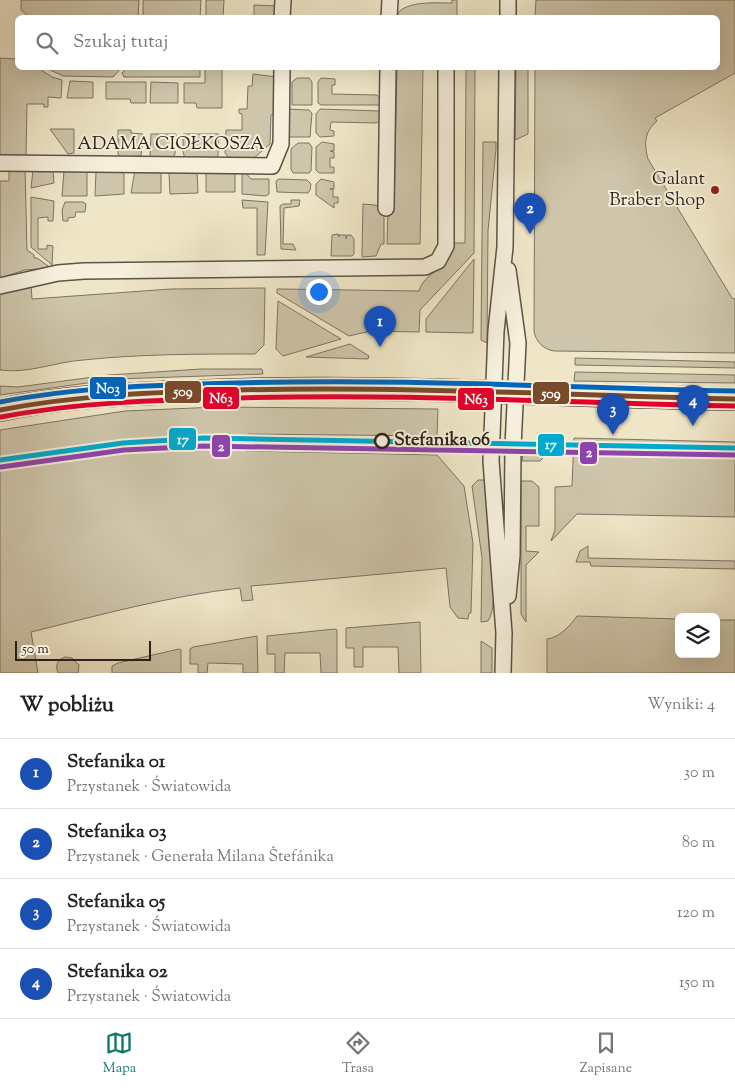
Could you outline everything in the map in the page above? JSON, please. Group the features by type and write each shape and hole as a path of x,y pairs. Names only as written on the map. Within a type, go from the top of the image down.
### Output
{"street":[{"path":"282,15 283,0"},
{"path":"389,15 390,0"},
{"path":"508,0 508,15"},
{"name":"ADAMA CIOŁKOSZA","path":"0,163 272,166 281,144 282,70"},
{"path":"386,208 388,70"},
{"path":"0,286 58,273 84,271 425,267 438,262 446,246 446,70"},
{"path":"504,633 492,489 496,331 505,247 507,70"},
{"path":"503,673 504,633 512,555 513,446 518,343 505,247"},
{"path":"0,410 102,396 331,388 735,399"}],"shaded area":[{"path":"21,0 139,0 138,15 27,15 21,10"},
{"path":"143,0 201,0 200,15 143,15"},
{"path":"206,0 224,0 223,15 206,15"},
{"path":"452,0 457,0 457,15 398,15 404,8 411,5 452,3"},
{"path":"536,0 735,0 735,73 655,118 657,121 647,134 646,148 648,159 732,298 735,299 735,353 554,351 543,347 538,342 534,331 535,70 720,70 720,15 535,15"},
{"path":"254,5 278,6 277,15 254,15"},
{"path":"0,58 15,59 15,70 41,70 52,77 62,80 61,98 48,97 48,107 44,107 44,104 27,104 26,156 0,156"},
{"path":"50,70 119,70 113,77 63,76"},
{"path":"125,70 200,70 200,77 124,77 122,73"},
{"path":"205,70 222,70 222,108 197,108 196,103 184,103 184,83 205,83"},
{"path":"397,70 423,70 420,244 387,244 388,209 394,209"},
{"path":"466,70 475,70 474,253 420,310 419,332 371,331 349,336 277,293 277,289 419,291 427,278 449,258 453,243 465,243"},
{"path":"516,70 528,70 528,134 515,140"},
{"path":"253,74 277,77 277,114 271,115 270,144 254,158 229,158 225,153 226,130 242,130 242,114 239,113 239,109 247,109 248,86 252,86"},
{"path":"297,78 309,78 312,82 312,105 292,105 292,82"},
{"path":"321,78 335,79 335,85 332,85 332,94 377,95 381,99 380,105 321,105 318,103 318,82"},
{"path":"70,81 93,82 93,98 67,98"},
{"path":"106,82 146,82 146,103 131,103 130,99 106,99"},
{"path":"151,82 178,83 178,103 150,103"},
{"path":"288,109 309,110 312,113 310,137 290,137 288,133"},
{"path":"320,109 380,111 381,120 376,123 331,122 330,130 334,131 334,136 320,137 316,133 316,114"},
{"path":"50,129 74,129 74,153 68,154"},
{"path":"118,130 131,130 131,133 143,134 141,156 121,157 118,154"},
{"path":"151,134 176,134 175,154 173,157 153,158 150,155"},
{"path":"183,134 219,134 218,156 215,159 185,158"},
{"path":"322,142 334,144 334,151 330,151 334,152 334,158 330,158 330,167 334,167 334,173 319,173 316,170 316,147"},
{"path":"483,142 496,142 488,231 487,343 481,340"},
{"path":"298,143 309,143 312,147 311,171 309,173 293,173 291,169 291,149"},
{"path":"9,169 25,169 27,250 34,255 34,258 37,258 51,268 25,270 0,278 0,181 9,181"},
{"path":"33,170 53,170 54,183 31,188"},
{"path":"135,170 161,171 161,193 131,193"},
{"path":"173,170 197,170 198,193 170,194 169,173"},
{"path":"209,170 232,171 235,174 235,192 206,192 206,174"},
{"path":"64,171 87,171 87,196 62,196"},
{"path":"96,171 121,171 124,174 124,194 95,196"},
{"path":"245,172 251,179 269,179 269,194 266,196 242,194 242,175"},
{"path":"279,179 307,180 311,184 310,190 308,193 277,192 276,181"},
{"path":"321,179 334,182 333,197 338,197 338,203 334,203 334,208 316,195 316,184"},
{"path":"31,197 54,201 53,221 48,221 48,217 38,218 38,249 47,249 47,245 53,246 52,265 31,247"},
{"path":"242,200 268,202 265,255 257,255 257,208 243,208"},
{"path":"291,200 300,200 299,206 284,208 283,244 293,244 296,250 281,249 280,206 291,204"},
{"path":"65,202 83,202 86,204 85,212 76,212 75,217 68,218 68,221 63,221 62,210"},
{"path":"363,204 375,205 384,210 384,244 381,244 376,256 362,257"},
{"path":"338,234 339,237 339,235 346,235 346,239 347,235 351,235 354,239 354,254 352,256 331,256 332,235"},
{"path":"474,259 473,333 426,332 426,319"},
{"path":"31,285 32,299 171,289 265,288 264,345 255,354 191,354 104,358 73,361 31,369 0,370 0,293"},
{"path":"278,301 341,339 283,356 276,349"},
{"path":"350,344 369,356 368,359 306,357"},
{"path":"575,358 735,362 735,368 575,365"},
{"path":"201,369 262,369 263,374 116,379 0,395 0,386 18,387 109,375"},
{"path":"575,372 735,375 735,383 574,381"},
{"path":"217,407 438,409 437,436 248,434 246,451 437,455 464,486 473,543 471,613 469,613 468,619 458,618 450,607 446,568 251,586 253,600 242,601 240,588 213,591 135,607 31,632 38,673 0,673 0,430 125,411"},
{"path":"574,438 735,442 735,517 577,514 551,541 555,530 555,487 572,486"},
{"path":"524,448 549,448 548,453 540,461 522,461"},
{"path":"478,480 485,480 494,575 492,611 488,621 481,622 482,558 472,486"},
{"path":"521,481 532,481 539,487 539,526 526,526 526,551 539,552 526,565 526,622 521,614"},
{"path":"588,546 588,558 735,561 735,569 591,566 590,562 576,562 580,551"},
{"path":"577,616 675,619 675,658 720,658 720,620 735,620 735,673 547,673 547,639 560,634"},
{"path":"420,622 421,673 399,673 398,647 363,647 363,667 354,667 354,648 346,648 346,628"},
{"path":"337,630 337,673 321,673 320,653 285,653 284,673 275,673 275,654 267,654 267,636"},
{"path":"257,636 258,673 243,673 243,664 208,663 207,673 198,673 198,664 190,664 190,649 193,647"},
{"path":"481,641 492,648 492,673 481,673"},
{"path":"181,650 181,673 112,673 112,666 118,663"},
{"path":"65,657 72,658 79,665 78,673 58,673 57,663"}],"transit line":[{"name":"N03","path":"0,402 88,390 177,385 299,382 424,383 735,391"},
{"name":"509","path":"0,410 59,401 147,393 299,389 424,390 735,399"},
{"name":"N63","path":"1,417 90,405 179,400 301,397 425,398 735,406"},
{"name":"17","path":"0,460 123,443 204,438 735,448"},
{"name":"2","path":"1,467 124,450 204,446 735,455"}],"place":[{"name":"Galant Braber Shop","path":"715,190"},
{"name":"Stefanika 03","path":"530,234"},
{"name":"Stefanika 01","path":"380,347"},
{"name":"Stefanika 02","path":"693,426"},
{"name":"Stefanika 05","path":"613,435"},
{"name":"Stefanika 06","path":"382,441"}]}
